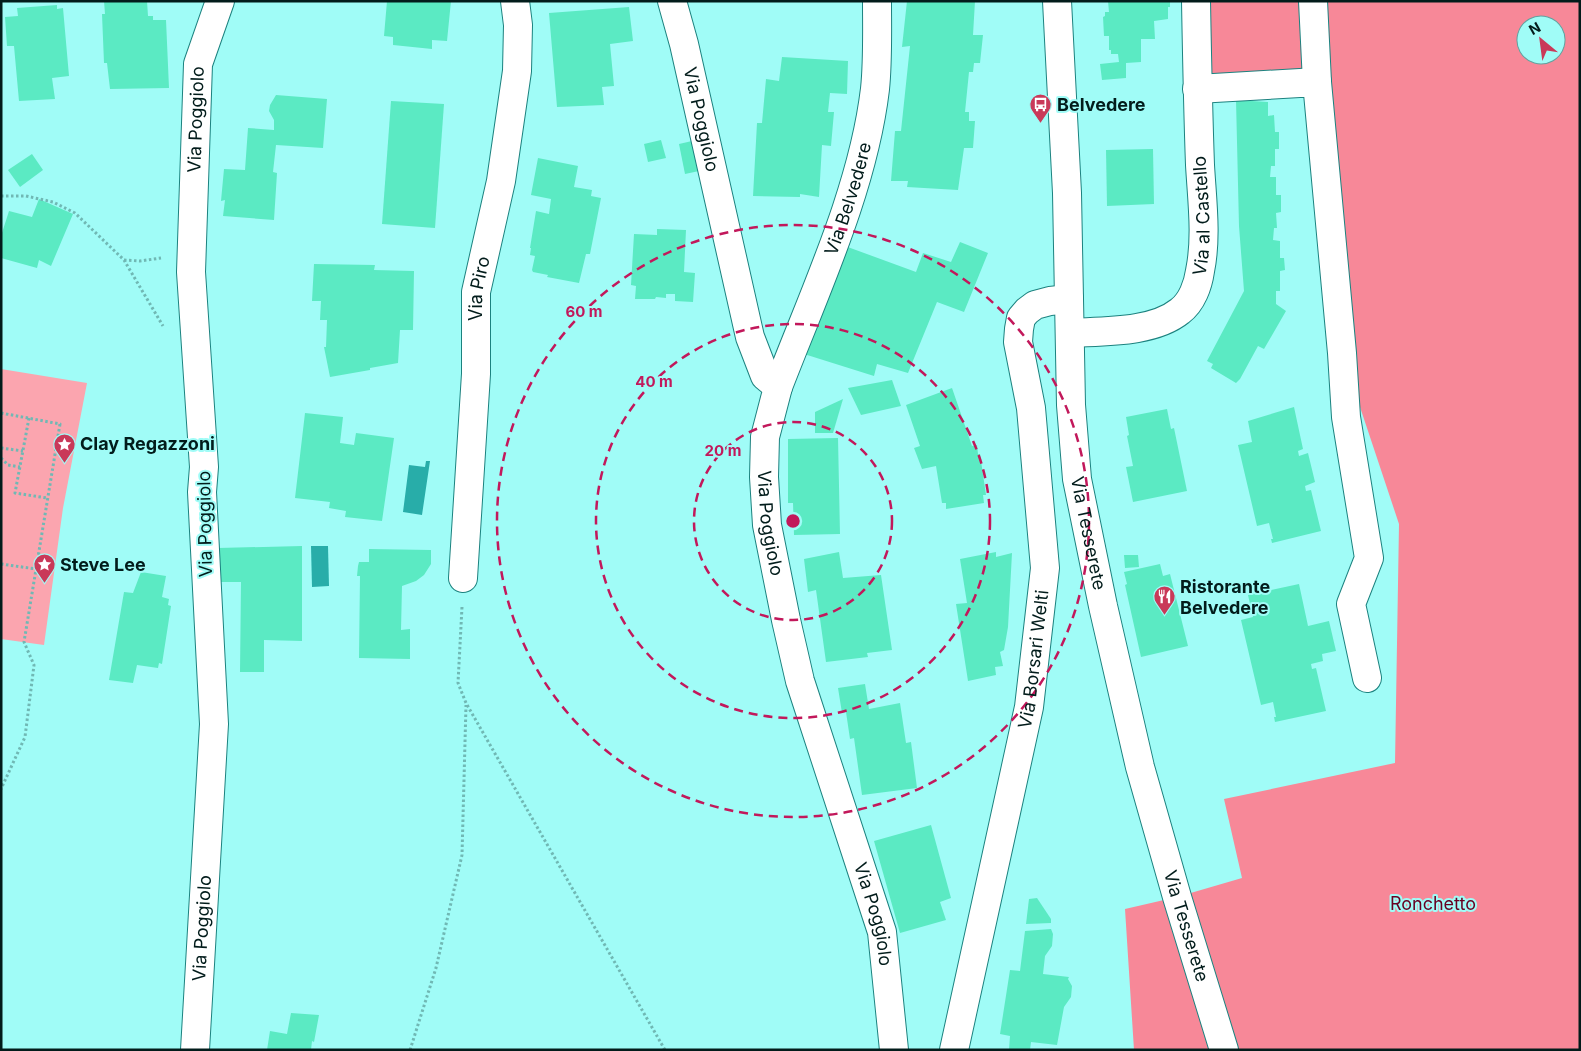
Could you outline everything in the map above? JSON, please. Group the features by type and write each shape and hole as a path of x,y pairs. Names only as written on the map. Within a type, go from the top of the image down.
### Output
{"street":[{"name":"Via Poggiolo","path":"195,1050 214,724 203,511 204,467 191,272 198,64 220,1"},
{"name":"Via Piro","path":"463,578 476,374 476,292 501,181 517,71 518,25 515,1"},
{"name":"Via Poggiolo","path":"672,1 686,53 750,337 765,376 778,388 765,437 764,477 767,525 800,681 882,932 894,1050"},
{"name":"Via Belvedere","path":"778,388 848,206 865,142 875,89 878,1"},
{"name":"Via Tesserete","path":"1057,1 1067,193 1071,405 1077,479 1103,606 1140,767 1177,897 1224,1050"},
{"name":"Via al Castello","path":"1070,333 1140,328 1161,322 1181,311 1193,295 1200,272 1204,246 1197,89 1196,1"},
{"path":"1314,1 1317,82 1346,416 1369,558 1351,604 1367,678"},
{"path":"1197,89 1317,82"},
{"name":"Via Borsari Welti","path":"954,1050 1029,707 1046,568 1031,408 1018,342 1018,328 1021,318 1035,305 1069,299"}],"path":[{"path":"1,196 26,196 53,202 75,213 124,260 168,334"},
{"path":"124,260 140,261 169,257"},
{"path":"1,413 60,424 24,642 34,665 25,736 1,789"},
{"path":"30,418 15,493 48,498"},
{"path":"1,448 23,451"},
{"path":"1,458 8,465 20,467"},
{"path":"1,564 36,568"},
{"path":"463,578 458,684 466,704 665,1050"},
{"path":"410,1050 436,968 462,855 466,704"}],"shaded area":[{"path":"1,369 87,383 63,508 44,645 1,639"}],"green space":[{"name":"Ronchetto","path":"1196,1 1580,1 1580,1050 1134,1050 1125,909 1177,897 1242,878 1224,799 1395,763 1399,524 1342,353 1317,82 1197,89"}],"water":[{"path":"426,461 430,461 422,515 403,512 409,465 425,467"},
{"path":"311,546 328,546 329,586 312,587"}],"building":[{"path":"104,1 147,1 148,16 153,16 153,20 166,20 169,88 110,89 107,63 104,63 102,14 105,14"},
{"path":"387,1 451,1 447,41 432,40 432,49 393,45 393,37 384,36"},
{"path":"907,1 975,1 973,35 983,35 980,63 974,63 973,72 969,72 965,112 969,112 969,121 975,121 973,148 964,148 958,190 907,187 908,181 891,181 895,131 901,131 910,46 902,47"},
{"path":"1108,1 1170,1 1170,7 1168,7 1168,19 1154,21 1155,39 1141,39 1141,62 1126,63 1126,78 1102,80 1100,64 1119,62 1118,54 1111,54 1111,50 1109,50 1109,36 1104,36 1103,17 1105,12 1109,12"},
{"path":"57,5 57,9 63,8 69,76 52,78 55,99 19,101 14,46 7,46 5,17 18,16 17,8"},
{"path":"629,7 633,41 610,44 614,86 602,87 604,105 557,107 549,13"},
{"path":"782,57 848,61 847,94 830,93 828,112 834,112 831,146 822,145 819,197 800,194 800,197 753,196 757,123 762,123 766,79 779,81"},
{"path":"276,95 327,99 323,148 276,145 273,172 277,173 274,220 223,216 225,200 221,201 224,169 245,170 248,128 274,130 274,120 269,111"},
{"path":"1236,100 1268,102 1268,116 1274,115 1275,132 1279,132 1279,149 1275,149 1275,166 1271,166 1270,177 1276,177 1276,195 1281,195 1281,212 1276,213 1277,228 1274,228 1273,240 1280,241 1280,258 1284,258 1285,270 1280,271 1280,291 1276,291 1276,304 1286,311 1264,349 1258,346 1236,383 1211,368 1213,364 1207,361 1244,291 1239,226"},
{"path":"391,101 444,104 435,228 382,224"},
{"path":"661,140 666,158 648,162 644,144"},
{"path":"692,141 699,171 685,174 679,144"},
{"path":"1153,149 1154,204 1107,206 1106,150"},
{"path":"32,154 43,170 20,187 8,170"},
{"path":"538,158 578,166 574,187 592,190 591,196 601,198 590,254 586,254 579,283 547,277 548,275 533,272 532,270 535,256 530,255 530,248 536,211 549,214 551,199 531,195"},
{"path":"39,199 73,214 51,266 39,260 37,268 1,258 1,236 9,211 32,217"},
{"path":"657,229 686,230 684,272 695,273 693,302 675,301 675,294 666,294 666,298 635,299 636,286 631,285 634,234 657,235"},
{"path":"960,242 988,253 964,312 937,302 908,373 877,364 874,376 804,354 845,246 916,272 923,253 951,262"},
{"path":"314,264 375,265 374,270 414,271 413,330 400,330 398,363 330,377 324,347 326,347 327,320 320,320 321,301 312,301"},
{"path":"892,380 901,406 861,415 848,388"},
{"path":"952,388 972,446 977,445 978,454 980,454 986,495 983,495 984,503 946,509 946,503 942,503 936,466 922,469 914,448 920,446 906,405"},
{"path":"843,399 833,433 815,433 815,412"},
{"path":"1294,407 1303,449 1298,451 1299,456 1308,453 1315,482 1305,486 1306,491 1311,490 1321,531 1272,543 1271,539 1273,539 1269,523 1257,526 1238,445 1252,442 1248,421"},
{"path":"1167,409 1171,429 1174,428 1187,491 1133,502 1126,467 1133,466 1127,436 1129,435 1126,417"},
{"path":"305,413 343,417 340,443 354,445 356,433 394,438 382,521 345,517 346,511 329,508 330,502 295,498"},
{"path":"838,438 840,534 794,535 793,503 788,503 788,439"},
{"path":"302,546 302,641 264,640 264,672 240,672 241,582 217,582 218,548"},
{"path":"369,549 431,550 431,564 424,575 416,581 402,586 401,630 410,629 410,659 359,658 360,576 357,576 359,562 369,562"},
{"path":"839,552 843,578 881,575 892,650 867,653 868,657 826,662 816,590 808,592 804,559"},
{"path":"996,552 996,557 1012,553 1008,627 1004,650 1000,652 1003,666 995,667 996,675 968,681 956,604 967,603 960,559"},
{"path":"1124,555 1138,555 1139,567 1125,568"},
{"path":"1160,564 1163,576 1170,574 1188,646 1141,657 1125,585 1127,584 1124,572"},
{"path":"141,572 166,576 162,597 169,599 168,605 171,606 162,664 159,663 158,668 137,665 133,683 109,680 124,592 133,593"},
{"path":"1299,584 1308,626 1329,621 1336,651 1322,654 1323,661 1311,664 1312,669 1316,668 1326,711 1275,722 1273,702 1261,705 1241,620 1253,617 1248,595"},
{"path":"865,684 869,709 900,703 906,743 911,742 917,788 862,795 854,738 850,739 846,712 842,713 838,688"},
{"path":"931,825 951,898 940,902 946,920 900,933 874,841"},
{"path":"1037,898 1051,919 1051,923 1026,924 1029,899"},
{"path":"1051,929 1053,934 1052,946 1045,956 1043,974 1069,977 1068,979 1072,986 1071,997 1064,1007 1057,1045 1031,1042 1030,1050 1009,1050 1010,1036 1000,1034 1010,970 1020,971 1025,931"},
{"path":"291,1013 319,1015 311,1050 267,1050 270,1031 287,1034"}],"place":[{"name":"Belvedere","path":"1041,124"},
{"name":"Clay Regazzoni","path":"64,463"},
{"name":"Steve Lee","path":"44,584"},
{"name":"Ristorante Belvedere","path":"1164,616"}]}
